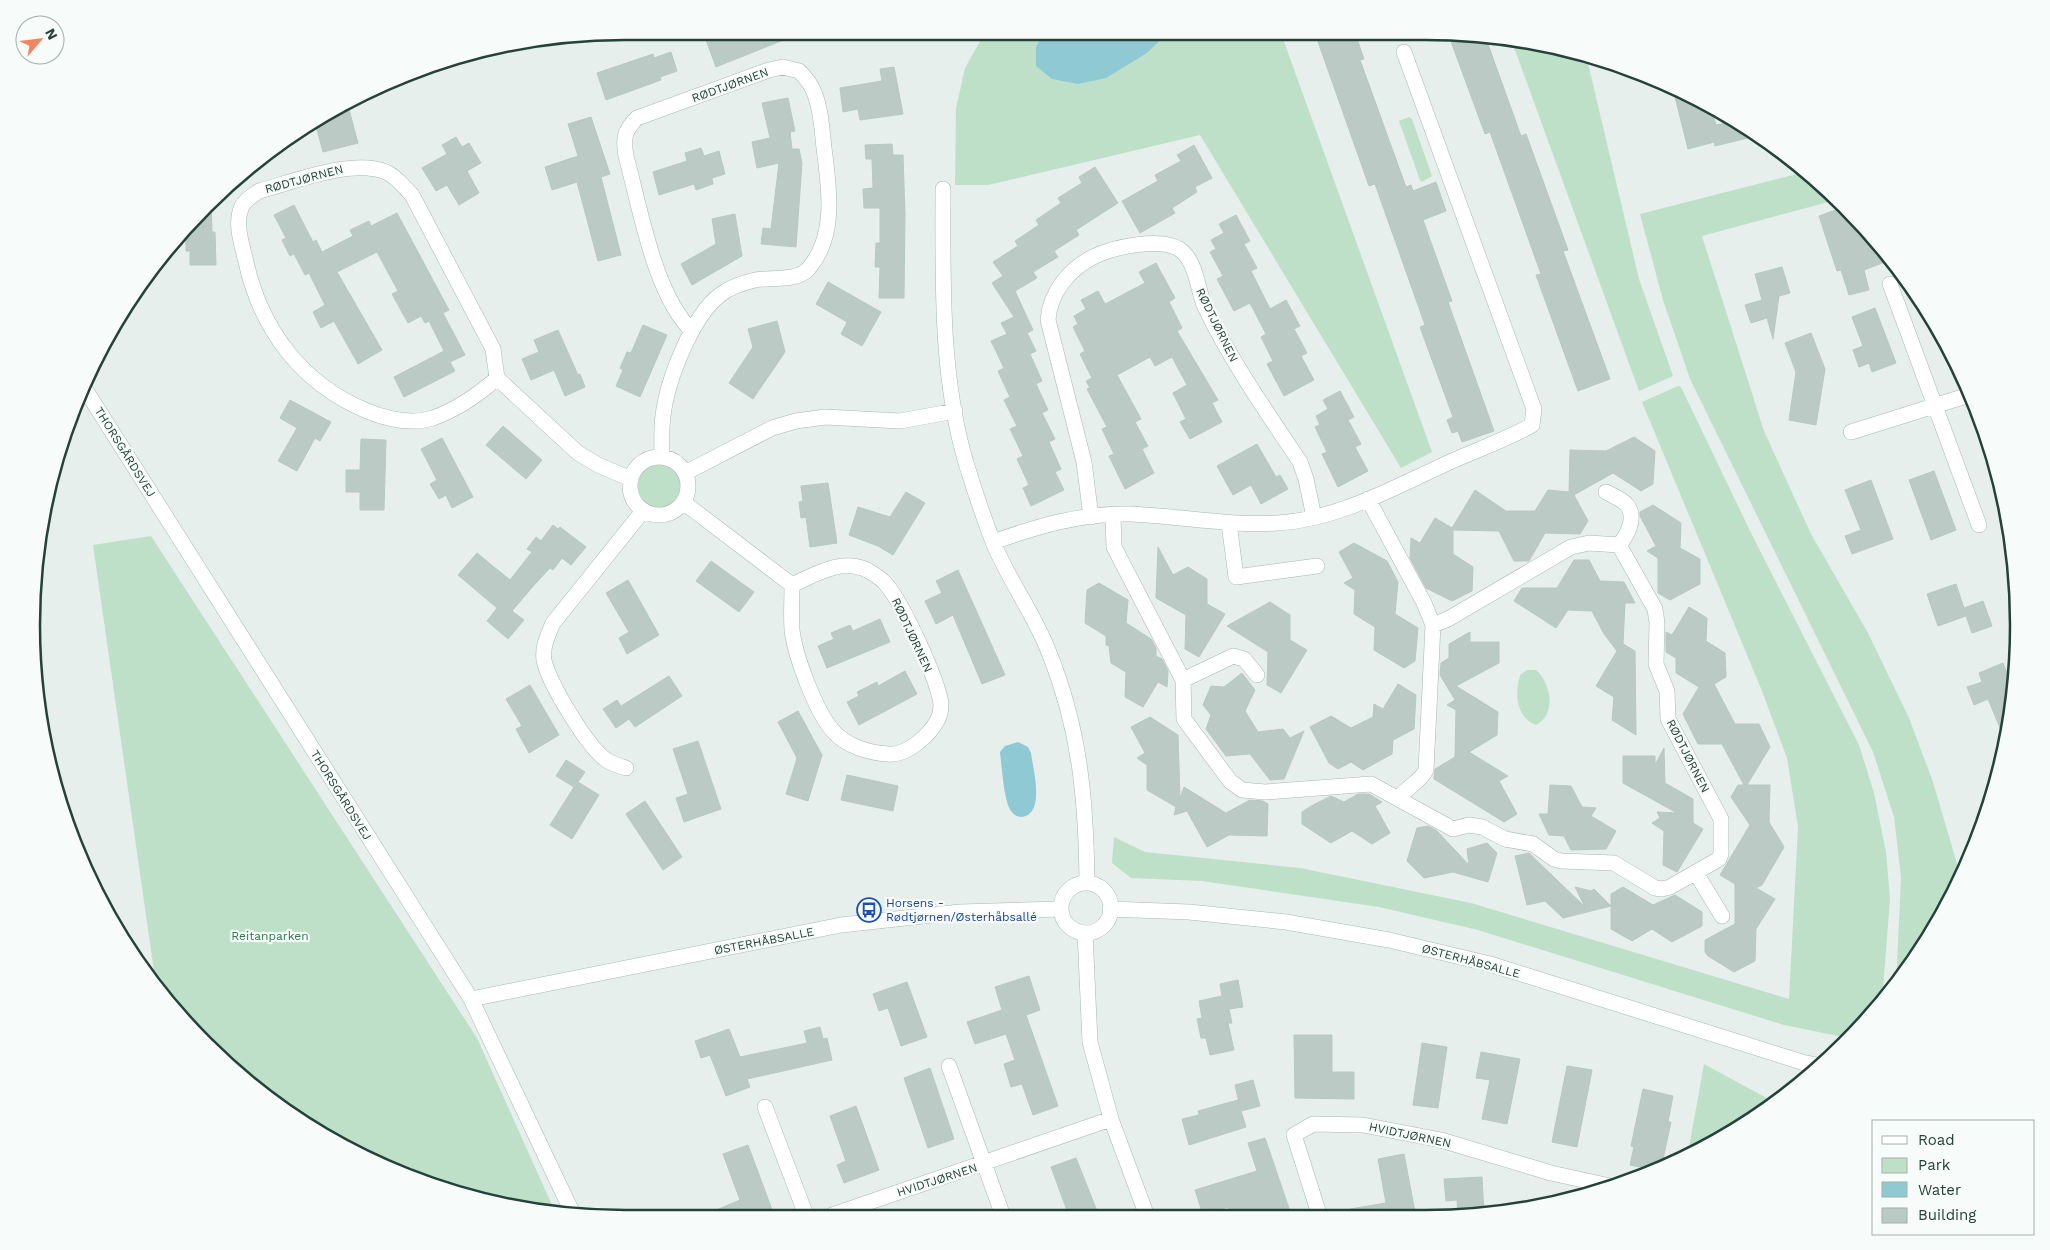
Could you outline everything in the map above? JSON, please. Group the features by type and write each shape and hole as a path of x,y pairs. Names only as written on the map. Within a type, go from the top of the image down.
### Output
{"street":[{"path":"993,542 1061,520 1113,515 1129,514 1229,523 1280,523 1314,517 1340,511 1532,425 1535,416 1404,52"},
{"name":"RØDTJØRNEN","path":"662,458 662,416 670,384 692,331 710,304 735,286 756,280 797,276 808,270 816,257 828,225 830,197 820,115 814,92 799,71 784,67 769,70 637,118 628,127 623,138 626,156 655,262 670,300 681,320 692,331"},
{"name":"RØDTJØRNEN","path":"352,167 373,168 398,180 412,195 493,349 497,378 461,405 432,418 412,421 383,418 346,402 315,382 285,349 264,317 251,283 238,225 241,208 246,199 258,191 352,167"},
{"path":"943,189 943,312 955,411 966,462 993,542 1048,649 1072,717 1085,803 1087,882"},
{"name":"RØDTJØRNEN","path":"1091,517 1084,462 1048,320 1049,306 1056,289 1074,271 1091,258 1109,250 1128,246 1166,245 1178,248 1190,260 1201,298 1234,362 1300,462 1314,517"},
{"path":"1890,284 1979,525"},
{"path":"497,378 578,453 598,465 631,479"},
{"name":"THORSGÅRDSVEJ","path":"88,394 471,999 570,1207"},
{"path":"1851,432 1963,397"},
{"path":"685,473 772,428 796,421 825,417 900,421 955,411"},
{"path":"662,458 679,465 685,473 688,488 683,502 677,509 661,515 644,511 632,497 631,479 639,465 646,460 662,458"},
{"path":"1432,625 1448,619 1571,547 1589,543 1620,545 1629,532 1629,509 1626,503 1606,492"},
{"path":"1368,499 1424,603 1432,625 1426,770 1423,775 1406,789 1400,798"},
{"path":"683,502 792,584"},
{"path":"626,768 607,761 591,746 556,689 544,661 545,643 553,623 644,511"},
{"name":"RØDTJØRNEN","path":"1113,515 1114,547 1183,680 1184,718 1230,781 1242,790 1278,792 1371,784 1400,798 1453,829 1469,825 1482,827 1505,839 1533,844 1554,859 1561,861 1614,863 1654,888 1662,889 1713,863 1721,854 1721,819 1668,719 1667,691 1656,664 1657,615 1620,545"},
{"path":"1229,523 1236,577 1317,566"},
{"name":"RØDTJØRNEN","path":"851,566 868,570 883,581 898,601 924,655 941,704 939,716 933,728 908,750 893,755 876,754 846,742 833,731 811,692 799,662 792,630 792,584 833,567 851,566"},
{"path":"1183,680 1233,656 1244,660 1257,675"},
{"path":"1696,873 1722,916"},
{"path":"1087,882 1104,890 1109,898 1110,909 1105,924 1098,930 1085,933 1071,928 1062,916 1060,909 1064,894 1070,888 1087,882"},
{"name":"ØSTERHÅBSALLE","path":"471,999 841,925 960,912 1060,909"},
{"name":"ØSTERHÅBSALLE","path":"1110,909 1189,912 1277,921 1389,940 1490,964 1812,1064"},
{"path":"1085,933 1090,1042 1111,1120 1145,1210"},
{"name":"HVIDTJØRNEN","path":"949,1066 1000,1210"},
{"path":"765,1107 804,1210"},
{"name":"HVIDTJØRNEN","path":"847,1210 1111,1120"},
{"name":"HVIDTJØRNEN","path":"1318,1210 1294,1135 1313,1124 1363,1125 1441,1140 1551,1173 1598,1183"}],"green space":[{"path":"981,40 1039,40 1036,47 1147,53 1161,40 1283,40 1432,452 1401,468 1200,135 988,185 955,185 956,108 965,68"},
{"path":"1514,47 1539,51 1588,64 1639,279 1673,376 1639,391"},
{"path":"1409,117 1412,119 1432,176 1422,182 1399,121"},
{"path":"1797,174 1829,202 1702,236 1764,431 1811,534 1868,633 1909,718 1933,782 1958,866 1932,918 1897,970 1901,877 1894,817 1873,752 1690,379 1663,300 1640,214"},
{"path":"1678,386 1681,387 1752,535 1859,745 1874,793 1886,852 1890,899 1883,988 1841,1037 1784,1025 1478,930 1379,907 1202,881 1131,878 1112,863 1114,837 1145,852 1300,868 1471,903 1789,999 1798,827 1787,758 1762,691 1642,402"},
{"path":"664,464 676,470 681,478 681,494 676,502 668,507 656,508 644,502 639,494 638,482 644,470 652,465"},
{"name":"Reitanparken","path":"151,536 477,1038 552,1205 511,1199 437,1179 366,1150 332,1132 269,1089 239,1065 185,1011 154,971 93,545"},
{"path":"1527,670 1536,670 1541,676 1550,698 1547,714 1536,725 1524,716 1518,704 1517,690 1520,675"},
{"path":"1704,1064 1768,1099 1718,1132 1689,1147"}],"water":[{"path":"1039,40 1161,40 1147,53 1106,78 1078,84 1052,79 1036,66 1036,47"},
{"path":"1018,742 1028,747 1031,753 1036,790 1036,800 1033,808 1029,814 1021,817 1013,813 1008,805 1000,752 1005,746"}],"building":[{"path":"706,40 784,40 716,67"},
{"path":"1317,40 1357,40 1364,59 1360,60 1406,187 1411,185 1413,191 1436,182 1446,211 1423,220 1452,301 1448,302 1494,431 1462,442 1458,431 1452,433 1447,420 1453,417 1420,327 1425,325 1375,184 1369,186"},
{"path":"1451,41 1488,44 1521,136 1526,134 1568,250 1563,251 1610,379 1578,391 1536,275 1541,274 1490,132 1485,134"},
{"path":"671,52 677,71 660,77 661,80 606,100 597,73 653,54 654,58"},
{"path":"894,67 903,114 860,120 858,109 843,112 840,88 882,81 880,69"},
{"path":"1675,96 1713,116 1716,125 1726,123 1748,138 1715,146 1714,142 1688,149"},
{"path":"788,98 795,131 790,132 792,149 799,149 802,163 796,247 761,244 763,228 771,229 779,163 757,168 752,142 770,138 762,103"},
{"path":"349,109 358,143 323,152 317,128"},
{"path":"591,117 610,174 601,177 621,255 598,261 577,182 552,190 545,167 578,156 568,124"},
{"path":"456,137 462,147 469,143 481,163 467,171 479,193 459,205 447,185 436,191 422,168 447,154 442,145"},
{"path":"892,144 893,155 903,155 905,215 904,298 879,298 880,267 875,267 876,243 880,243 880,208 864,208 863,189 873,188 872,159 866,159 865,145"},
{"path":"1194,145 1212,178 1195,187 1197,192 1172,208 1175,213 1140,233 1122,201 1158,181 1155,175 1181,161 1177,155"},
{"path":"701,148 704,156 719,151 725,174 712,178 713,184 696,190 694,184 659,195 653,172 687,161 685,153"},
{"path":"1095,167 1118,203 1076,230 1079,235 1054,251 1058,257 1033,272 1037,278 1015,291 1033,330 1027,333 1036,351 1030,354 1042,381 1036,384 1048,410 1042,413 1055,439 1049,442 1061,469 1055,472 1064,490 1031,506 1023,488 1029,485 1017,459 1023,456 1010,429 1017,426 1004,400 1010,397 998,371 1004,368 991,341 1007,334 1001,323 1014,317 992,283 1003,276 993,262 1018,246 1015,241 1039,225 1036,220 1061,203 1058,198 1082,183 1079,177"},
{"path":"294,205 313,242 316,240 322,252 353,236 350,230 369,221 371,226 397,213 449,310 443,313 465,355 450,362 455,371 404,397 394,377 444,351 429,321 425,323 421,316 408,323 392,294 398,291 377,252 337,272 382,350 358,364 334,321 321,328 313,312 325,305 309,273 305,275 294,254 290,256 282,240 286,238 274,215"},
{"path":"1837,209 1884,262 1864,270 1869,290 1849,295 1841,270 1837,271 1819,216"},
{"path":"211,211 212,232 215,232 216,265 190,265 190,251 186,251 186,239"},
{"path":"735,214 742,256 692,285 681,264 716,244 712,219"},
{"path":"1236,215 1250,241 1244,244 1257,268 1251,271 1270,309 1286,300 1300,326 1294,329 1307,353 1301,356 1314,380 1284,396 1267,364 1273,361 1261,337 1266,334 1250,303 1234,311 1217,279 1223,276 1210,252 1216,249 1211,240 1224,233 1219,224"},
{"path":"1156,263 1175,298 1169,302 1182,328 1177,331 1218,400 1212,403 1222,422 1190,439 1180,422 1186,419 1173,393 1187,385 1172,357 1155,366 1150,357 1117,375 1141,419 1135,422 1148,446 1142,449 1154,473 1125,489 1109,456 1114,454 1102,429 1107,427 1087,389 1090,388 1086,381 1092,378 1080,354 1085,351 1073,327 1078,324 1074,316 1086,309 1081,300 1098,291 1105,304 1145,283 1139,272"},
{"path":"1782,267 1790,293 1779,296 1773,339 1767,318 1751,323 1745,305 1762,300 1755,274"},
{"path":"828,282 881,312 862,346 841,334 847,322 816,304"},
{"path":"1875,308 1896,363 1872,372 1869,363 1859,367 1853,350 1863,346 1852,317"},
{"path":"777,321 785,352 753,399 729,383 753,347 748,329"},
{"path":"643,325 667,335 640,397 616,386 623,370 620,368 627,352 631,353"},
{"path":"558,330 585,387 565,396 554,370 531,380 522,359 539,352 534,340"},
{"path":"1811,333 1825,369 1816,425 1789,420 1796,372 1785,343"},
{"path":"1340,391 1354,417 1348,420 1361,444 1355,447 1368,471 1338,487 1322,454 1327,452 1315,427 1320,425 1316,416 1328,409 1323,400"},
{"path":"290,400 331,422 320,441 315,438 297,471 278,461 297,428 280,418"},
{"path":"503,426 542,460 526,479 486,445"},
{"path":"1634,437 1655,451 1653,484 1641,491 1613,473 1574,495 1588,521 1580,534 1545,533 1529,561 1514,561 1499,531 1453,530 1453,554 1473,567 1472,591 1452,601 1426,588 1410,558 1411,538 1420,543 1435,518 1452,528 1475,490 1506,511 1535,511 1548,490 1569,492 1570,450 1606,451"},
{"path":"442,438 473,497 452,508 446,495 439,499 430,484 437,480 421,449"},
{"path":"361,439 386,440 384,510 360,510 360,492 346,492 346,470 360,470"},
{"path":"1257,444 1276,477 1280,475 1288,489 1261,504 1251,485 1233,495 1217,466"},
{"path":"1934,471 1956,530 1931,540 1909,480"},
{"path":"1871,480 1893,539 1852,554 1845,536 1861,530 1845,490"},
{"path":"828,483 837,543 810,547 806,517 801,518 799,502 803,501 801,486"},
{"path":"906,492 925,503 893,555 878,546 849,535 858,507 890,517"},
{"path":"1653,505 1681,523 1680,548 1700,559 1700,584 1670,600 1658,593 1658,558 1647,551 1656,546 1640,516 1640,512"},
{"path":"553,525 558,529 560,527 586,547 571,565 562,558 553,570 550,568 512,611 524,620 508,639 487,621 497,608 458,575 477,553 510,580 532,552 527,549 536,537 541,541"},
{"path":"1354,543 1387,561 1398,582 1395,614 1418,628 1415,661 1404,668 1374,650 1375,627 1354,614 1355,590 1344,583 1353,578 1339,552"},
{"path":"1158,547 1173,575 1188,567 1207,579 1207,604 1225,614 1199,657 1185,649 1186,615 1156,598"},
{"path":"1574,560 1589,560 1600,581 1624,582 1635,603 1625,603 1623,644 1635,651 1636,735 1612,720 1614,697 1596,686 1617,651 1604,634 1592,611 1568,610 1556,628 1514,601 1522,588 1557,588"},
{"path":"711,561 754,592 739,612 696,581"},
{"path":"958,570 1005,675 982,684 953,615 936,624 925,601 942,593 936,581"},
{"path":"628,580 659,635 627,654 619,638 629,632 606,593"},
{"path":"1099,583 1128,600 1126,623 1151,639 1156,648 1156,656 1162,659 1168,671 1167,687 1158,682 1143,707 1125,697 1126,672 1111,663 1109,646 1106,645 1106,636 1085,623 1087,590"},
{"path":"1956,584 1964,608 1983,601 1992,626 1972,633 1966,616 1938,626 1927,594"},
{"path":"1270,602 1290,615 1290,640 1307,650 1281,693 1267,685 1268,652 1227,626"},
{"path":"1689,607 1707,618 1706,641 1725,653 1726,677 1714,684 1735,724 1759,724 1770,747 1747,785 1770,785 1769,822 1784,847 1762,885 1756,888 1775,899 1756,929 1755,961 1734,972 1708,956 1705,952 1705,940 1735,924 1735,884 1720,875 1750,825 1731,797 1738,785 1744,785 1722,744 1698,744 1683,714 1699,687 1676,673 1676,658 1666,652 1666,632 1672,635"},
{"path":"880,619 890,642 827,668 818,646 834,639 831,633 850,625 853,631"},
{"path":"1470,632 1470,642 1499,642 1499,663 1456,686 1498,712 1497,735 1469,752 1508,776 1499,781 1517,814 1504,822 1434,779 1435,769 1455,757 1456,710 1447,705 1455,700 1440,675 1441,663 1449,658 1449,644"},
{"path":"2003,663 2008,675 2001,729 1988,699 1974,705 1967,687 1982,682 1979,673"},
{"path":"905,671 917,694 859,725 847,702 859,696 857,692 877,682 878,686"},
{"path":"1242,673 1255,690 1245,711 1258,732 1283,729 1290,738 1304,731 1284,779 1270,780 1250,754 1226,756 1206,729 1211,715 1203,705 1211,686 1224,687"},
{"path":"669,676 682,696 635,727 629,719 616,728 603,709 617,700 621,706"},
{"path":"1398,684 1416,695 1414,729 1393,740 1392,754 1363,770 1351,762 1338,769 1329,763 1310,727 1331,716 1351,728 1373,717 1374,704 1383,709"},
{"path":"530,685 559,735 529,753 516,729 522,726 506,699"},
{"path":"798,711 822,755 808,801 786,794 797,758 778,722"},
{"path":"1150,717 1178,735 1180,798 1184,787 1226,813 1250,800 1263,801 1268,804 1267,836 1229,835 1207,847 1187,811 1174,815 1176,807 1147,790 1147,765 1137,758 1145,753 1131,727"},
{"path":"698,741 721,809 684,822 676,798 688,794 673,749"},
{"path":"1664,748 1665,783 1693,799 1693,823 1703,829 1677,872 1663,865 1664,831 1652,823 1660,818 1657,812 1677,813 1623,783 1623,756 1655,756 1655,765"},
{"path":"566,760 585,772 578,782 599,795 572,839 550,825 574,787 556,776"},
{"path":"847,775 898,786 893,811 841,800"},
{"path":"1550,785 1571,786 1582,807 1596,808 1591,816 1616,831 1606,849 1571,850 1564,836 1549,835 1539,814 1548,814"},
{"path":"1358,794 1369,794 1382,802 1375,806 1390,833 1372,844 1352,831 1331,843 1302,824 1302,812 1311,806 1331,796 1344,802"},
{"path":"645,801 682,857 663,870 626,814"},
{"path":"1428,826 1436,830 1469,865 1467,849 1487,843 1497,853 1488,882 1453,872 1424,878 1407,861 1417,828"},
{"path":"1529,853 1585,907 1575,887 1591,891 1594,889 1611,906 1563,918 1545,901 1527,905 1515,856"},
{"path":"1623,887 1653,905 1675,895 1702,912 1702,926 1672,942 1652,929 1632,941 1611,929 1611,894"},
{"path":"1029,976 1040,1010 1026,1015 1058,1106 1033,1115 1022,1084 1011,1087 1004,1064 1015,1060 1006,1034 975,1044 967,1022 1002,1010 995,987"},
{"path":"1238,980 1243,1007 1229,1009 1232,1023 1228,1023 1234,1050 1210,1055 1206,1038 1201,1038 1197,1019 1202,1018 1199,1001 1222,996 1220,984"},
{"path":"907,982 927,1037 901,1046 888,1008 879,1011 873,994"},
{"path":"820,1027 823,1039 827,1038 832,1060 747,1079 750,1087 726,1096 710,1055 701,1058 695,1041 729,1029 740,1057 807,1043 804,1031"},
{"path":"1294,1035 1332,1035 1332,1072 1354,1072 1354,1099 1295,1098"},
{"path":"1422,1043 1447,1047 1438,1108 1413,1105"},
{"path":"1481,1052 1520,1059 1507,1124 1482,1119 1490,1080 1476,1078"},
{"path":"1567,1066 1592,1070 1577,1147 1552,1142"},
{"path":"930,1068 954,1139 928,1148 904,1078"},
{"path":"1253,1080 1260,1106 1241,1111 1246,1127 1189,1145 1182,1119 1199,1115 1198,1111 1238,1100 1240,1107 1235,1085"},
{"path":"1643,1089 1673,1096 1668,1122 1671,1122 1663,1159 1643,1168 1630,1165 1634,1147 1631,1146"},
{"path":"856,1106 879,1170 844,1183 837,1165 846,1161 830,1116"},
{"path":"1265,1138 1290,1210 1228,1210 1228,1207 1219,1210 1201,1210 1195,1190 1257,1171 1248,1143"},
{"path":"748,1145 772,1210 716,1210 740,1200 723,1154"},
{"path":"1404,1154 1415,1210 1350,1210 1386,1203 1378,1159"},
{"path":"1076,1158 1097,1210 1067,1210 1051,1167"},
{"path":"1482,1177 1484,1207 1458,1209 1457,1200 1446,1201 1444,1179"}],"place":[{"name":"Horsens - Rødtjørnen/Østerhåbsallé","path":"869,910"}]}
